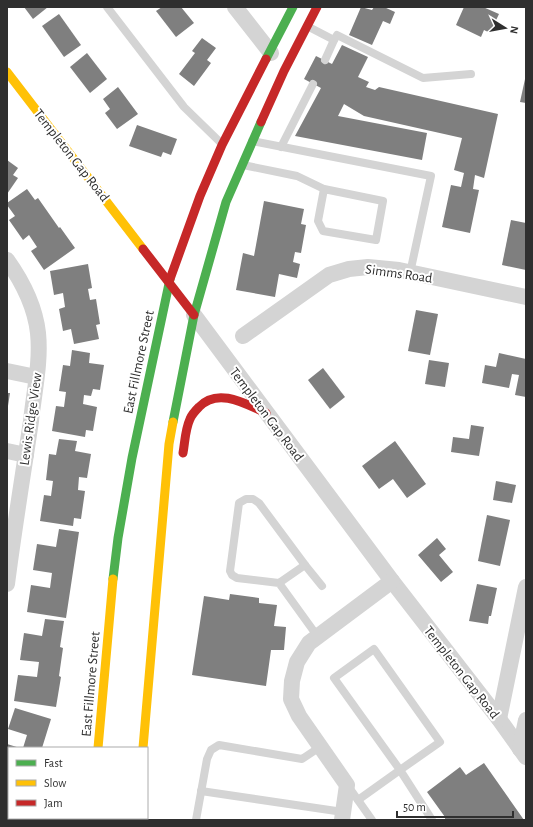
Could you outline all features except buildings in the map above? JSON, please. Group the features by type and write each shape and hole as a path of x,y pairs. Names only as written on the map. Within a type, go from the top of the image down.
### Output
{"main road":[{"name":"East Fillmore Street","path":"98,747 109,616 118,538 135,443 169,282 200,196 222,145 294,7"},
{"path":"143,747 169,444 194,315 226,202 252,141 317,7"},
{"name":"Templeton Gap Road","path":"7,72 194,315"},
{"path":"181,462 186,432 190,419 195,410 204,403 221,397 230,398 266,413"},
{"path":"162,527 174,491"}],"street":[{"path":"235,7 270,53"},
{"name":"Simms Road","path":"243,336 329,275 349,269 368,267 410,272 526,296"},
{"name":"Lewis Ridge View","path":"7,584 11,532 26,455 38,354 38,332 34,313 27,293 10,271"},
{"name":"Templeton Gap Road","path":"194,315 392,581 523,753"},
{"path":"7,371 36,377"},
{"path":"7,451 26,455"},
{"path":"343,816 347,785 299,716 292,699 292,681 297,662 309,643 392,581"},
{"path":"499,720 526,587"},
{"path":"523,753 526,720"}],"lane":[{"path":"107,7 184,107 222,145"},
{"path":"307,26 334,40"},
{"path":"324,60 337,35 423,78 471,74"},
{"path":"281,147 313,84"},
{"path":"252,141 431,176 410,272"},
{"path":"241,165 297,176 324,189 383,201 376,240 323,231 318,221 324,189"},
{"path":"305,565 279,583 237,578 232,575 230,571 239,504 246,499 254,499 259,503 322,586"},
{"path":"279,583 318,637"},
{"path":"358,800 400,770 440,742 374,649 334,678 400,770 432,820"},
{"path":"196,820 207,759 211,750 219,745 302,759 320,747"},
{"path":"347,785 372,820"},
{"path":"202,791 343,816"}],"traffic: fast":[{"path":"266,59 293,7"},
{"path":"173,422 194,315 226,202 261,122"},
{"path":"113,579 118,538 132,458 170,279"}],"traffic: slow":[{"path":"7,72 143,249"},
{"path":"143,747 169,444 173,422"},
{"path":"98,747 113,579"}],"traffic: jam":[{"path":"261,122 284,71 317,7"},
{"path":"170,279 200,196 222,145 266,59"},
{"path":"143,249 194,315"},
{"path":"183,453 188,423 197,409 207,401 215,398 232,399 250,405 266,413"}]}
